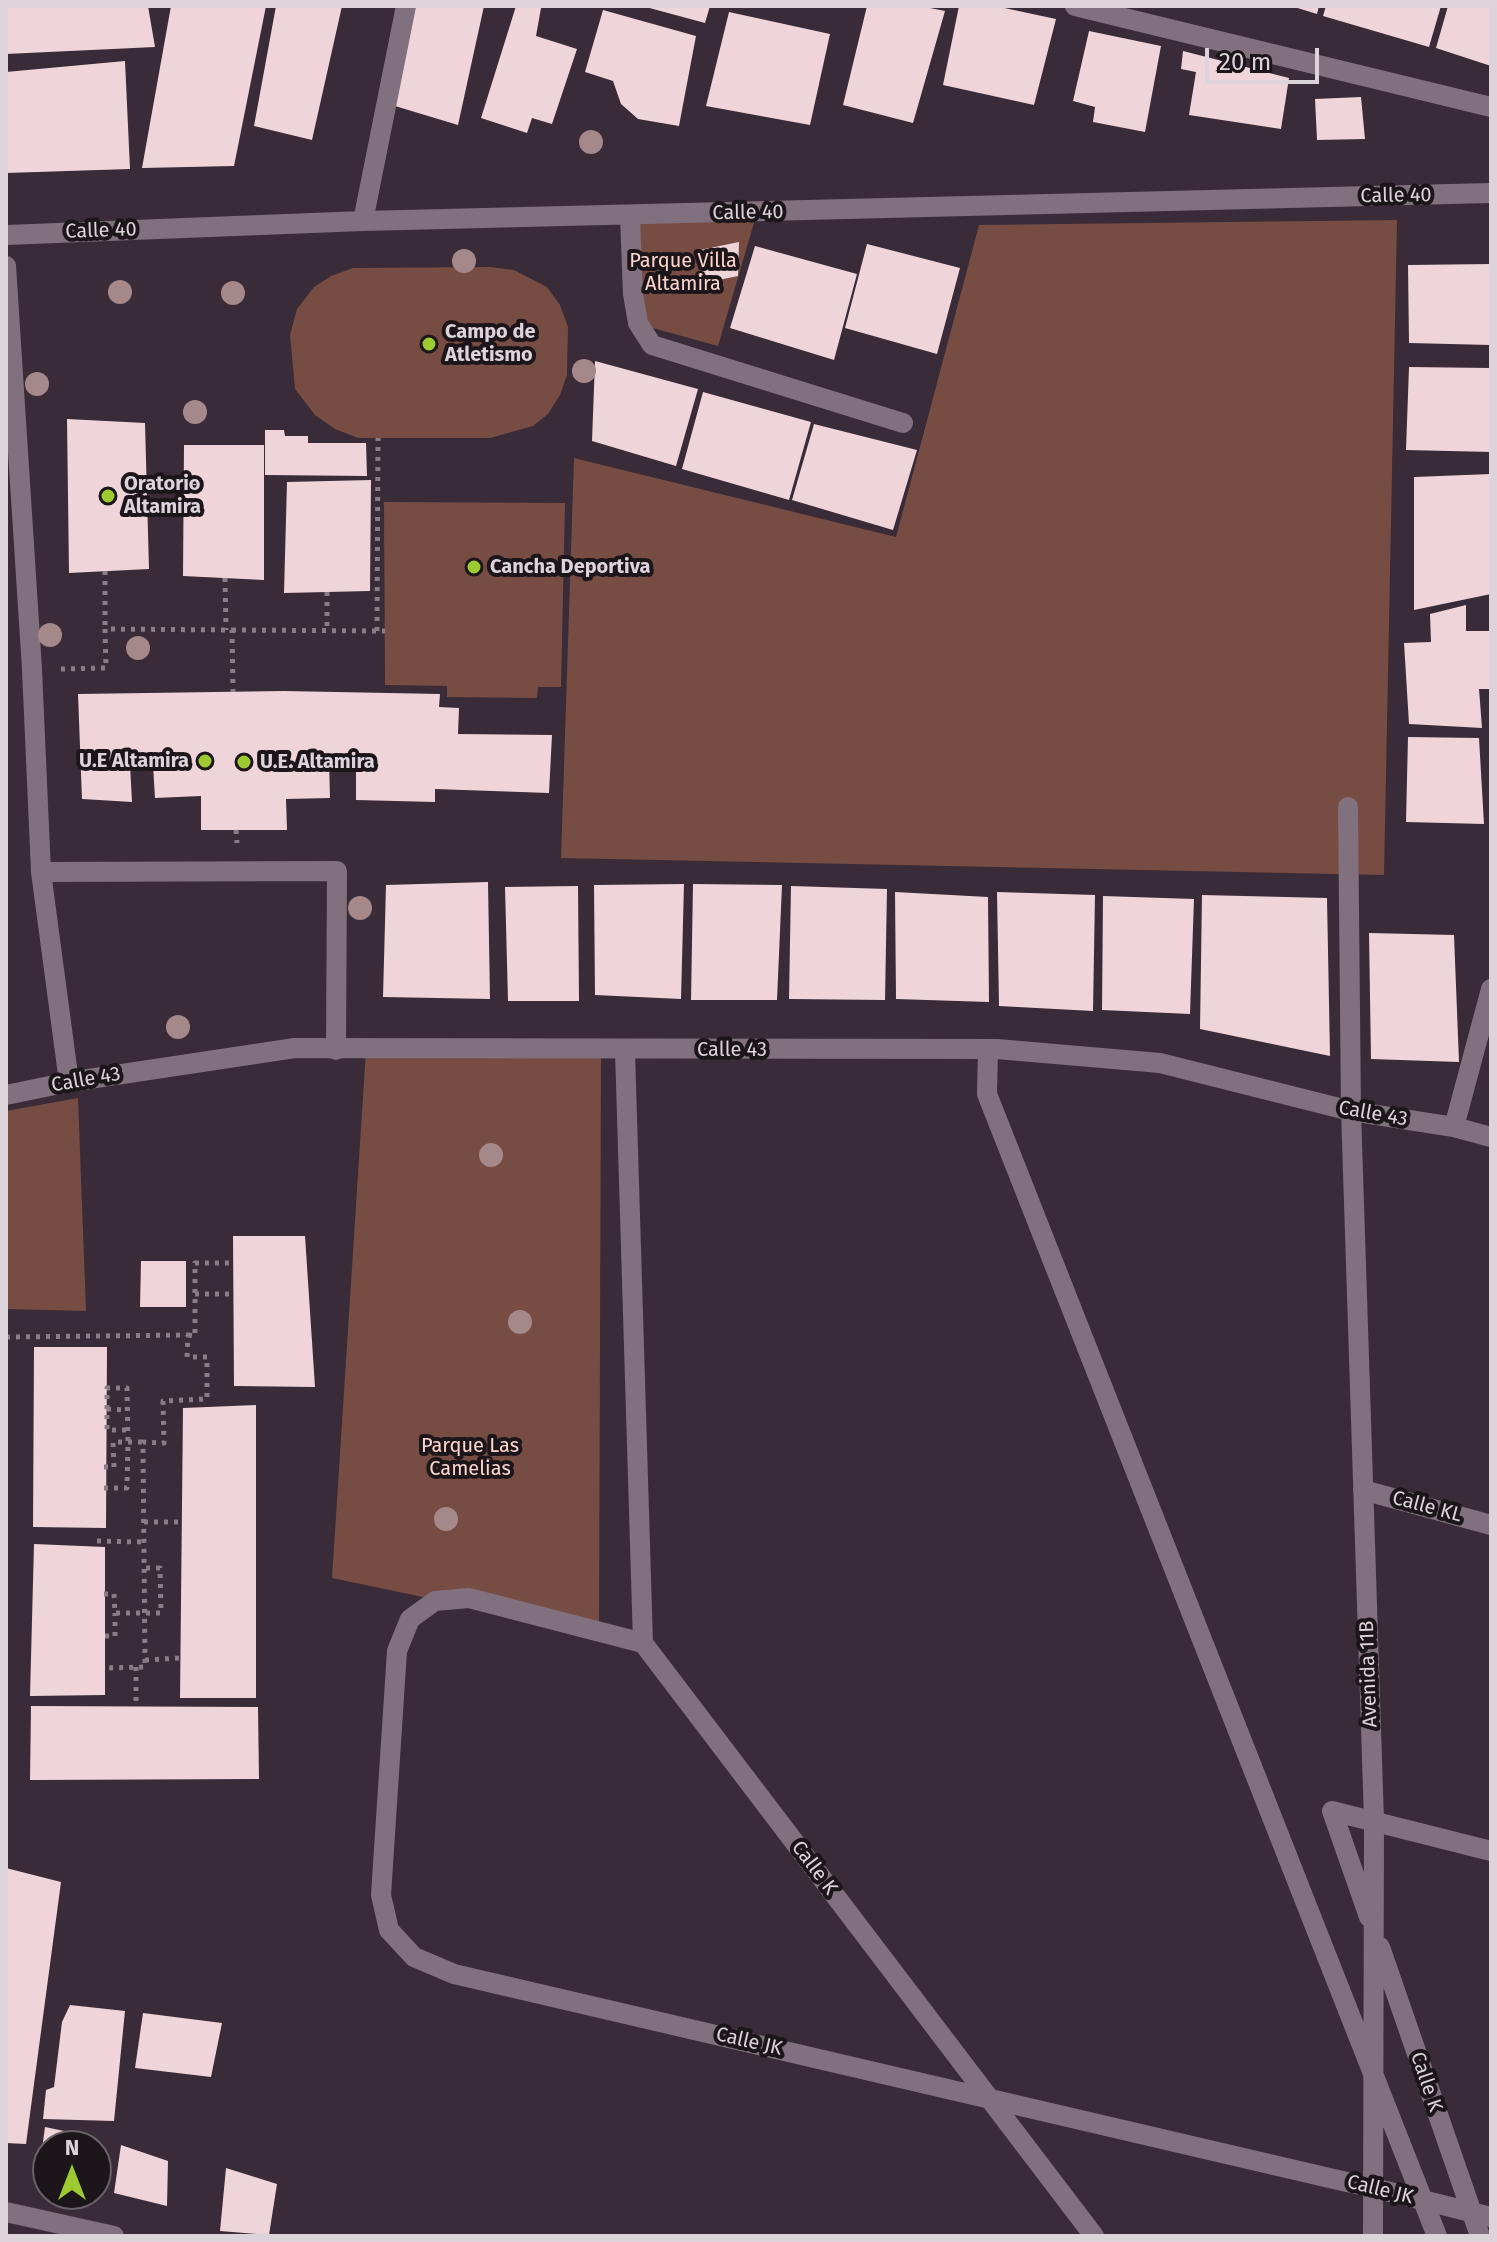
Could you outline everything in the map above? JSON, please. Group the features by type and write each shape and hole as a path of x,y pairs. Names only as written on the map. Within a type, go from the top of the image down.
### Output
{"street":[{"path":"363,221 406,6"},
{"path":"1075,6 1491,107"},
{"name":"Calle 40","path":"6,235 363,221 1491,193"},
{"path":"630,216 633,294 638,323 652,345 903,423"},
{"path":"6,266 32,669 41,872 69,1082"},
{"name":"Avenida 11B","path":"1348,807 1351,1111 1374,1820 1373,2236"},
{"path":"41,872 337,871 336,1050"},
{"path":"1454,1127 1491,989"},
{"name":"Calle 43","path":"6,1095 69,1082 295,1048 625,1051 988,1049 1160,1063 1351,1111 1454,1127 1491,1137"},
{"path":"988,1049 987,1094 1437,2236"},
{"path":"625,1051 643,1643"},
{"name":"Calle KL","path":"1363,1490 1491,1525"},
{"name":"Calle JK","path":"643,1643 469,1598 435,1601 410,1619 397,1651 381,1895 389,1930 414,1957 454,1974 1491,2217"},
{"name":"Calle K","path":"643,1643 1094,2236"},
{"name":"Calle K","path":"1480,2236 1332,1811 1491,1851"},
{"path":"6,2212 114,2236"}],"path":[{"path":"377,631 378,438"},
{"path":"32,669 106,668 105,571"},
{"path":"225,578 233,692"},
{"path":"327,592 327,631"},
{"path":"105,629 385,631"},
{"path":"6,1337 195,1336 195,1263 233,1263"},
{"path":"195,1294 233,1294"},
{"path":"104,1467 114,1467 113,1442 164,1443 163,1401 207,1399 207,1357 187,1357 188,1335"},
{"path":"104,1488 127,1488 128,1442 127,1388 107,1388 107,1430 127,1430"},
{"path":"107,1409 127,1410"},
{"path":"105,1668 145,1667 143,1442"},
{"path":"144,1522 181,1522"},
{"path":"97,1541 144,1542"},
{"path":"115,1613 161,1613 160,1568 145,1568"},
{"path":"104,1594 114,1594 115,1613 115,1636 105,1636"},
{"path":"145,1660 180,1658"},
{"path":"136,1667 136,1706"}],"green space":[{"name":"Parque Villa Altamira","path":"756,216 718,346 631,322 627,220"},
{"path":"1397,220 1384,875 561,858 574,458 896,537 979,225"},
{"name":"Campo de Atletismo","path":"490,267 514,270 547,287 560,305 568,327 567,375 560,395 548,414 533,426 490,438 358,438 335,429 315,415 295,389 290,335 297,309 314,287 331,276 353,268"},
{"name":"Cancha Deportiva","path":"384,502 565,503 561,687 538,687 537,698 447,697 447,686 385,685"},
{"name":"Parque Las Camelias","path":"366,1050 601,1051 599,1634 332,1578"},
{"path":"78,1098 86,1311 6,1309 6,1111"}],"building":[{"path":"6,6 148,6 155,47 6,54"},
{"path":"171,6 266,6 234,166 142,168"},
{"path":"276,6 342,6 312,140 254,126"},
{"path":"411,6 484,6 458,125 395,106"},
{"path":"516,6 541,8 536,36 577,49 552,124 532,118 527,133 481,118"},
{"path":"642,6 710,6 705,23"},
{"path":"867,6 920,6 945,11 913,123 843,105"},
{"path":"959,6 995,6 1056,19 1034,105 943,85"},
{"path":"1291,6 1319,6 1317,14"},
{"path":"1326,6 1441,6 1429,47 1323,16"},
{"path":"1448,6 1491,6 1491,66 1436,48"},
{"path":"603,10 696,36 679,126 638,119 621,104 613,81 585,72"},
{"path":"729,12 830,34 810,125 706,106"},
{"path":"1089,31 1161,46 1145,132 1093,122 1095,107 1073,101"},
{"path":"1183,51 1289,78 1281,129 1189,115 1196,72 1181,69"},
{"path":"125,61 130,169 6,173 6,72"},
{"path":"1361,97 1365,139 1317,140 1315,99"},
{"path":"739,242 738,276 699,284 700,250"},
{"path":"867,244 960,268 937,354 845,328"},
{"path":"755,246 857,274 834,360 730,328"},
{"path":"1491,264 1491,345 1409,343 1408,265"},
{"path":"595,361 698,389 676,466 592,441"},
{"path":"1409,367 1491,368 1491,452 1406,450"},
{"path":"703,392 811,422 789,500 682,469"},
{"name":"Oratorio Altamira","path":"67,419 145,423 149,569 69,573"},
{"path":"814,424 917,450 893,530 792,500"},
{"path":"265,430 284,430 285,436 308,436 308,443 366,443 367,476 265,475"},
{"path":"184,445 264,445 264,580 183,576"},
{"path":"1491,474 1491,594 1414,610 1414,477"},
{"path":"371,480 370,591 284,593 287,482"},
{"path":"1466,605 1466,631 1491,631 1491,689 1479,689 1482,728 1409,724 1404,643 1431,642 1430,614"},
{"name":"U.E Altamira","path":"284,691 440,694 439,707 459,708 458,734 552,735 549,793 435,789 435,802 356,800 356,762 329,760 330,798 286,799 287,830 201,830 201,796 155,798 153,765 130,765 132,802 82,799 78,694"},
{"path":"1408,737 1479,738 1484,824 1406,822"},
{"path":"488,882 490,999 383,997 386,885"},
{"path":"684,884 681,999 595,995 594,885"},
{"path":"693,884 782,885 777,1000 691,1000"},
{"path":"578,886 579,1001 508,1001 505,887"},
{"path":"791,886 887,889 885,1000 789,999"},
{"path":"895,892 988,897 989,1002 896,999"},
{"path":"997,892 1095,895 1093,1011 999,1006"},
{"path":"1202,895 1327,898 1330,1056 1200,1029"},
{"path":"1103,896 1194,899 1190,1014 1102,1010"},
{"path":"1369,933 1454,935 1459,1062 1371,1059"},
{"path":"233,1236 305,1236 315,1387 234,1386"},
{"path":"141,1261 186,1261 186,1307 140,1307"},
{"path":"34,1347 107,1347 106,1528 33,1527"},
{"path":"256,1405 256,1698 180,1698 183,1408"},
{"path":"34,1544 105,1547 105,1695 30,1696"},
{"path":"31,1706 258,1707 259,1779 30,1780"},
{"path":"6,1868 61,1882 26,2144 6,2143"},
{"path":"70,2005 125,2011 114,2121 43,2119 46,2090 54,2087 62,2022"},
{"path":"143,2013 222,2023 211,2077 135,2068"},
{"path":"121,2145 168,2161 167,2206 114,2193"},
{"path":"226,2168 277,2184 269,2235 220,2231"}],"place":[{"name":"Campo de Atletismo","path":"429,344"},
{"name":"Oratorio Altamira","path":"108,496"},
{"name":"Cancha Deportiva","path":"474,567"},
{"name":"U.E Altamira","path":"205,761"},
{"name":"U.E. Altamira","path":"244,762"}]}
